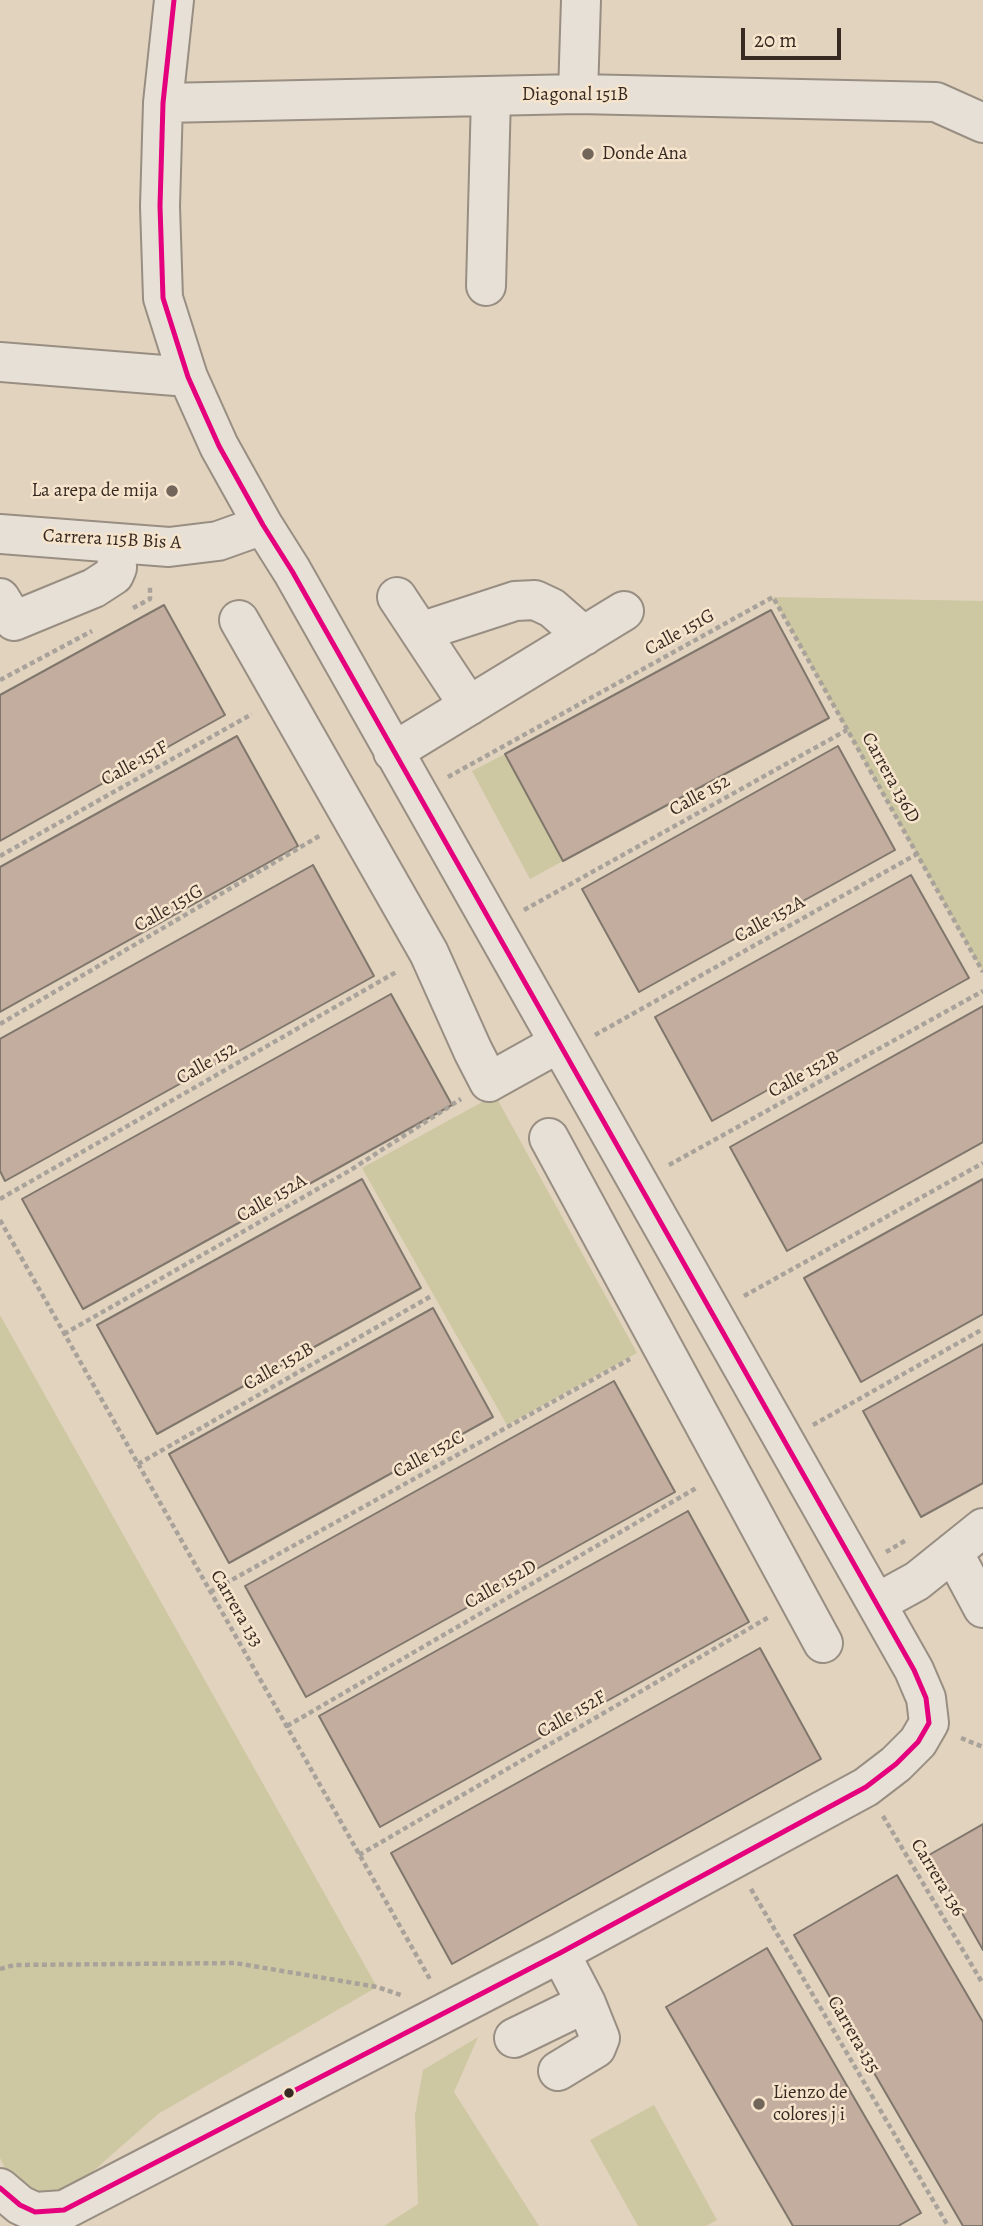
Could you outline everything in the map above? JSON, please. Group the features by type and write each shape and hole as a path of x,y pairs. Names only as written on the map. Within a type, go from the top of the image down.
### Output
{"street":[{"path":"0,2188 20,2205 35,2212 64,2210 560,1954 866,1787 896,1764 918,1742 929,1723 926,1698 914,1670 292,571 263,525 219,446 188,377 163,298 160,206 163,103 174,0"},
{"path":"578,94 581,0"},
{"name":"Diagonal 151B","path":"163,103 578,94 936,102 983,123"},
{"path":"486,286 491,96"},
{"path":"0,362 188,377"},
{"name":"Carrera 115B Bis A","path":"0,534 169,547 218,541 263,525"},
{"path":"0,598 14,621 94,588 114,575 117,568 116,543"},
{"path":"397,597 469,706"},
{"path":"420,632 515,601 535,600 552,608 584,636"},
{"path":"393,752 624,611"},
{"path":"239,620 429,953 489,1082 561,1048"},
{"path":"549,1138 823,1643"},
{"path":"639,1303 690,1273"},
{"path":"877,1603 917,1581 983,1528"},
{"path":"953,1552 983,1608"},
{"path":"558,2071 596,2048 600,2038 586,2003 560,1954"},
{"path":"514,2038 586,2003"}],"path":[{"name":"Carrera 136D","path":"773,597 983,972"},
{"name":"Calle 151G","path":"417,795 773,597"},
{"name":"Calle 151F","path":"0,856 283,696"},
{"name":"Calle 152","path":"492,927 847,730"},
{"name":"Calle 151G","path":"0,1024 352,817"},
{"name":"Calle 152A","path":"561,1048 917,854"},
{"name":"Calle 152","path":"0,1199 429,953"},
{"name":"Calle 152B","path":"638,1182 983,991"},
{"name":"Calle 152A","path":"64,1334 349,1171 489,1082"},
{"path":"713,1313 983,1163"},
{"name":"Carrera 133","path":"0,1220 448,2011"},
{"name":"Calle 152B","path":"138,1464 433,1295"},
{"path":"785,1440 983,1329"},
{"name":"Calle 152C","path":"210,1592 661,1342"},
{"name":"Calle 152D","path":"287,1726 729,1469"},
{"name":"Calle 152F","path":"359,1855 800,1599"},
{"name":"Carrera 136","path":"866,1787 983,1984"},
{"name":"Carrera 135","path":"733,1859 948,2226"},
{"path":"0,1969 14,1965 236,1963 377,1987 448,2011"}],"shaded area":[{"path":"773,597 983,601 983,972 847,730"},
{"path":"505,754 563,861 530,879 472,771"},
{"path":"495,1095 637,1353 507,1425 362,1168"},
{"path":"0,1315 377,1987 158,2114 82,2181 56,2195 34,2198 13,2184 0,2158"},
{"path":"478,2037 454,2092 539,2226 384,2226 418,2204 415,2115 423,2070"},
{"path":"654,2105 717,2220 706,2226 638,2226 590,2140"}],"building":[{"path":"164,605 225,715 0,841 0,695"},
{"path":"771,610 829,718 563,861 505,754"},
{"path":"237,736 298,846 0,1012 0,867"},
{"path":"838,746 895,850 639,992 582,889"},
{"path":"313,865 374,976 5,1181 0,1171 0,1039"},
{"path":"911,875 969,978 712,1121 655,1017"},
{"path":"391,994 452,1105 83,1309 22,1199"},
{"path":"983,1006 983,1142 787,1251 730,1147"},
{"path":"362,1179 421,1288 157,1434 97,1325"},
{"path":"983,1179 983,1314 861,1382 804,1278"},
{"path":"433,1308 493,1417 229,1563 169,1454"},
{"path":"983,1344 983,1483 921,1517 863,1411"},
{"path":"614,1381 675,1492 306,1697 245,1586"},
{"path":"688,1511 749,1622 380,1827 319,1716"},
{"path":"760,1648 821,1759 452,1964 391,1853"},
{"path":"983,1824 983,1950 929,1855"},
{"path":"897,1875 983,2022 983,2226 963,2226 794,1935"},
{"path":"767,1948 921,2213 898,2226 793,2226 666,2007"}],"transit line":[{"path":"0,2188 20,2205 35,2212 64,2210 560,1953 866,1787 896,1764 918,1742 929,1723 926,1698 914,1670 292,571 263,525 219,446 188,377 163,298 160,206 163,103 174,0"}],"place":[{"name":"Donde Ana","path":"588,154"},
{"name":"La arepa de mija","path":"172,491"},
{"name":"Lienzo de colores j i","path":"759,2104"}]}
